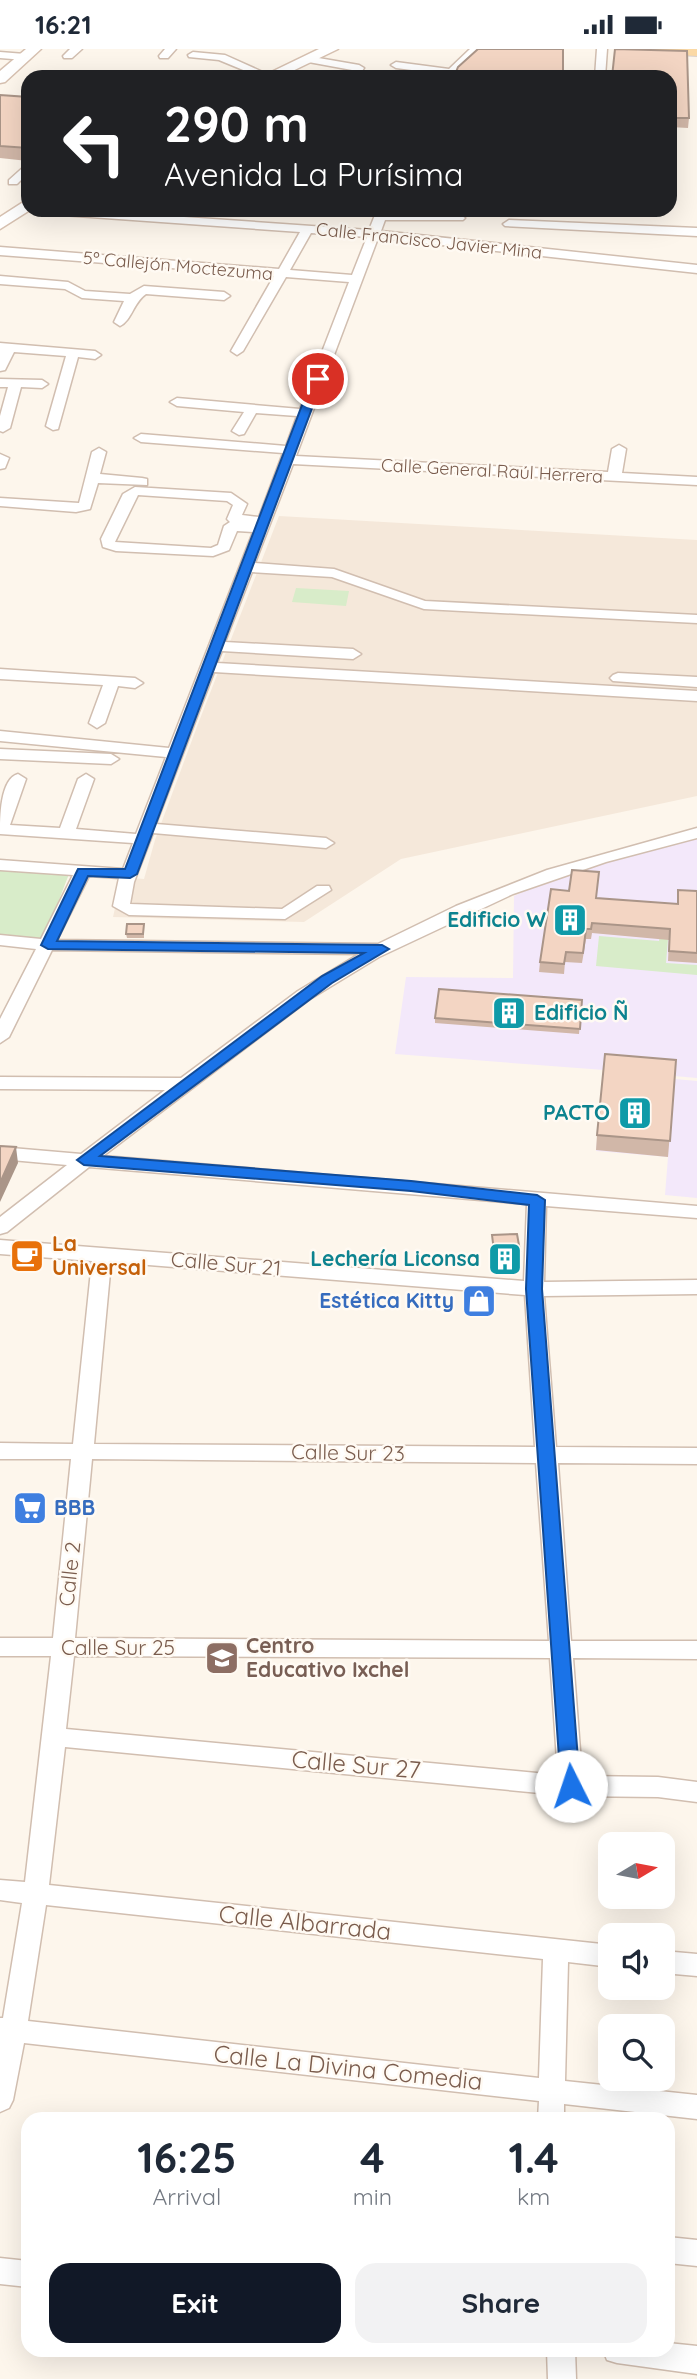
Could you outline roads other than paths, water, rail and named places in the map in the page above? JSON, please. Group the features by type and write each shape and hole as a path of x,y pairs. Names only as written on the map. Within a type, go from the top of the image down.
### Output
{"main road":[{"path":"662,49 697,51"}],"street":[{"path":"284,70 331,49"},
{"path":"453,70 477,49"},
{"path":"600,70 602,49"},
{"path":"0,55 29,53"},
{"path":"0,79 29,53"},
{"path":"193,55 221,57 252,70"},
{"path":"307,59 359,68 358,70"},
{"path":"396,65 425,70"},
{"path":"11,164 21,165"},
{"path":"13,182 21,173"},
{"name":"Calle Francisco Javier Mina","path":"103,217 373,235 591,237 697,269"},
{"path":"323,890 285,914 129,910 121,906 121,899 144,833 380,217"},
{"path":"443,217 459,218"},
{"path":"591,237 697,222"},
{"path":"509,224 591,237 697,232"},
{"path":"237,351 308,229"},
{"name":"5º Callejón Moctezuma","path":"0,251 356,279"},
{"path":"0,280 68,286 82,294 132,298"},
{"path":"120,321 132,298 144,291 224,296"},
{"path":"184,307 190,294"},
{"path":"0,367 5,347 95,355"},
{"path":"53,426 73,353"},
{"path":"0,383 42,384"},
{"path":"16,383 1,428 22,428"},
{"path":"177,402 304,413"},
{"path":"239,431 252,409"},
{"name":"Calle General Raúl Herrera","path":"141,438 289,455 697,481"},
{"path":"614,477 618,449"},
{"path":"0,502 81,508 88,504 99,452"},
{"path":"122,480 128,466"},
{"path":"93,478 142,482"},
{"path":"135,491 231,497 240,504 234,519 262,524 231,526 223,547 213,552 116,547 108,544 130,494 135,491"},
{"path":"246,567 334,573 388,594 424,604 697,619"},
{"path":"212,657 353,654"},
{"path":"212,657 697,682"},
{"path":"212,657 697,696"},
{"path":"0,674 135,683"},
{"path":"97,723 113,681"},
{"path":"0,736 173,758"},
{"path":"0,754 173,758"},
{"path":"18,779 0,829 67,833 144,833 326,843"},
{"path":"67,833 86,779"},
{"path":"2,1241 84,1160 327,979 414,931 551,873 633,848 697,833"},
{"path":"0,865 130,874"},
{"path":"0,1037 83,872"},
{"path":"0,940 48,945 382,949"},
{"path":"0,1083 184,1084"},
{"path":"0,1153 697,1212"},
{"path":"537,1200 534,1289 571,1786"},
{"name":"Calle Sur 21","path":"2,1241 102,1254 534,1289 697,1287"},
{"name":"Calle 2","path":"0,2100 8,2030 35,1893 54,1737 102,1254"},
{"name":"Calle Sur 23","path":"0,1451 697,1456"},
{"name":"Calle Sur 25","path":"0,1647 697,1650"},
{"name":"Calle Sur 27","path":"54,1737 571,1786 658,1787 697,1783"},
{"name":"Calle Sur 27","path":"658,1787 697,1792"},
{"name":"Calle Albarrada","path":"0,1890 598,1955"},
{"path":"551,2112 556,1951"},
{"path":"675,1963 697,1965"},
{"name":"Calle La Divina Comedia","path":"8,2030 697,2107"},
{"path":"675,2251 697,2253"},
{"path":"0,2271 21,2273"},
{"path":"561,2357 562,2379"},
{"path":"673,2357 697,2360"}],"place":[{"name":"Edificio W","path":"570,920"},
{"name":"Edificio Ñ","path":"509,1013"},
{"name":"PACTO","path":"635,1113"},
{"name":"La Universal","path":"27,1256"},
{"name":"Lechería Liconsa","path":"505,1259"},
{"name":"Estética Kitty","path":"479,1301"},
{"name":"BBB","path":"30,1508"},
{"name":"Centro Educativo Ixchel","path":"222,1658"}]}
